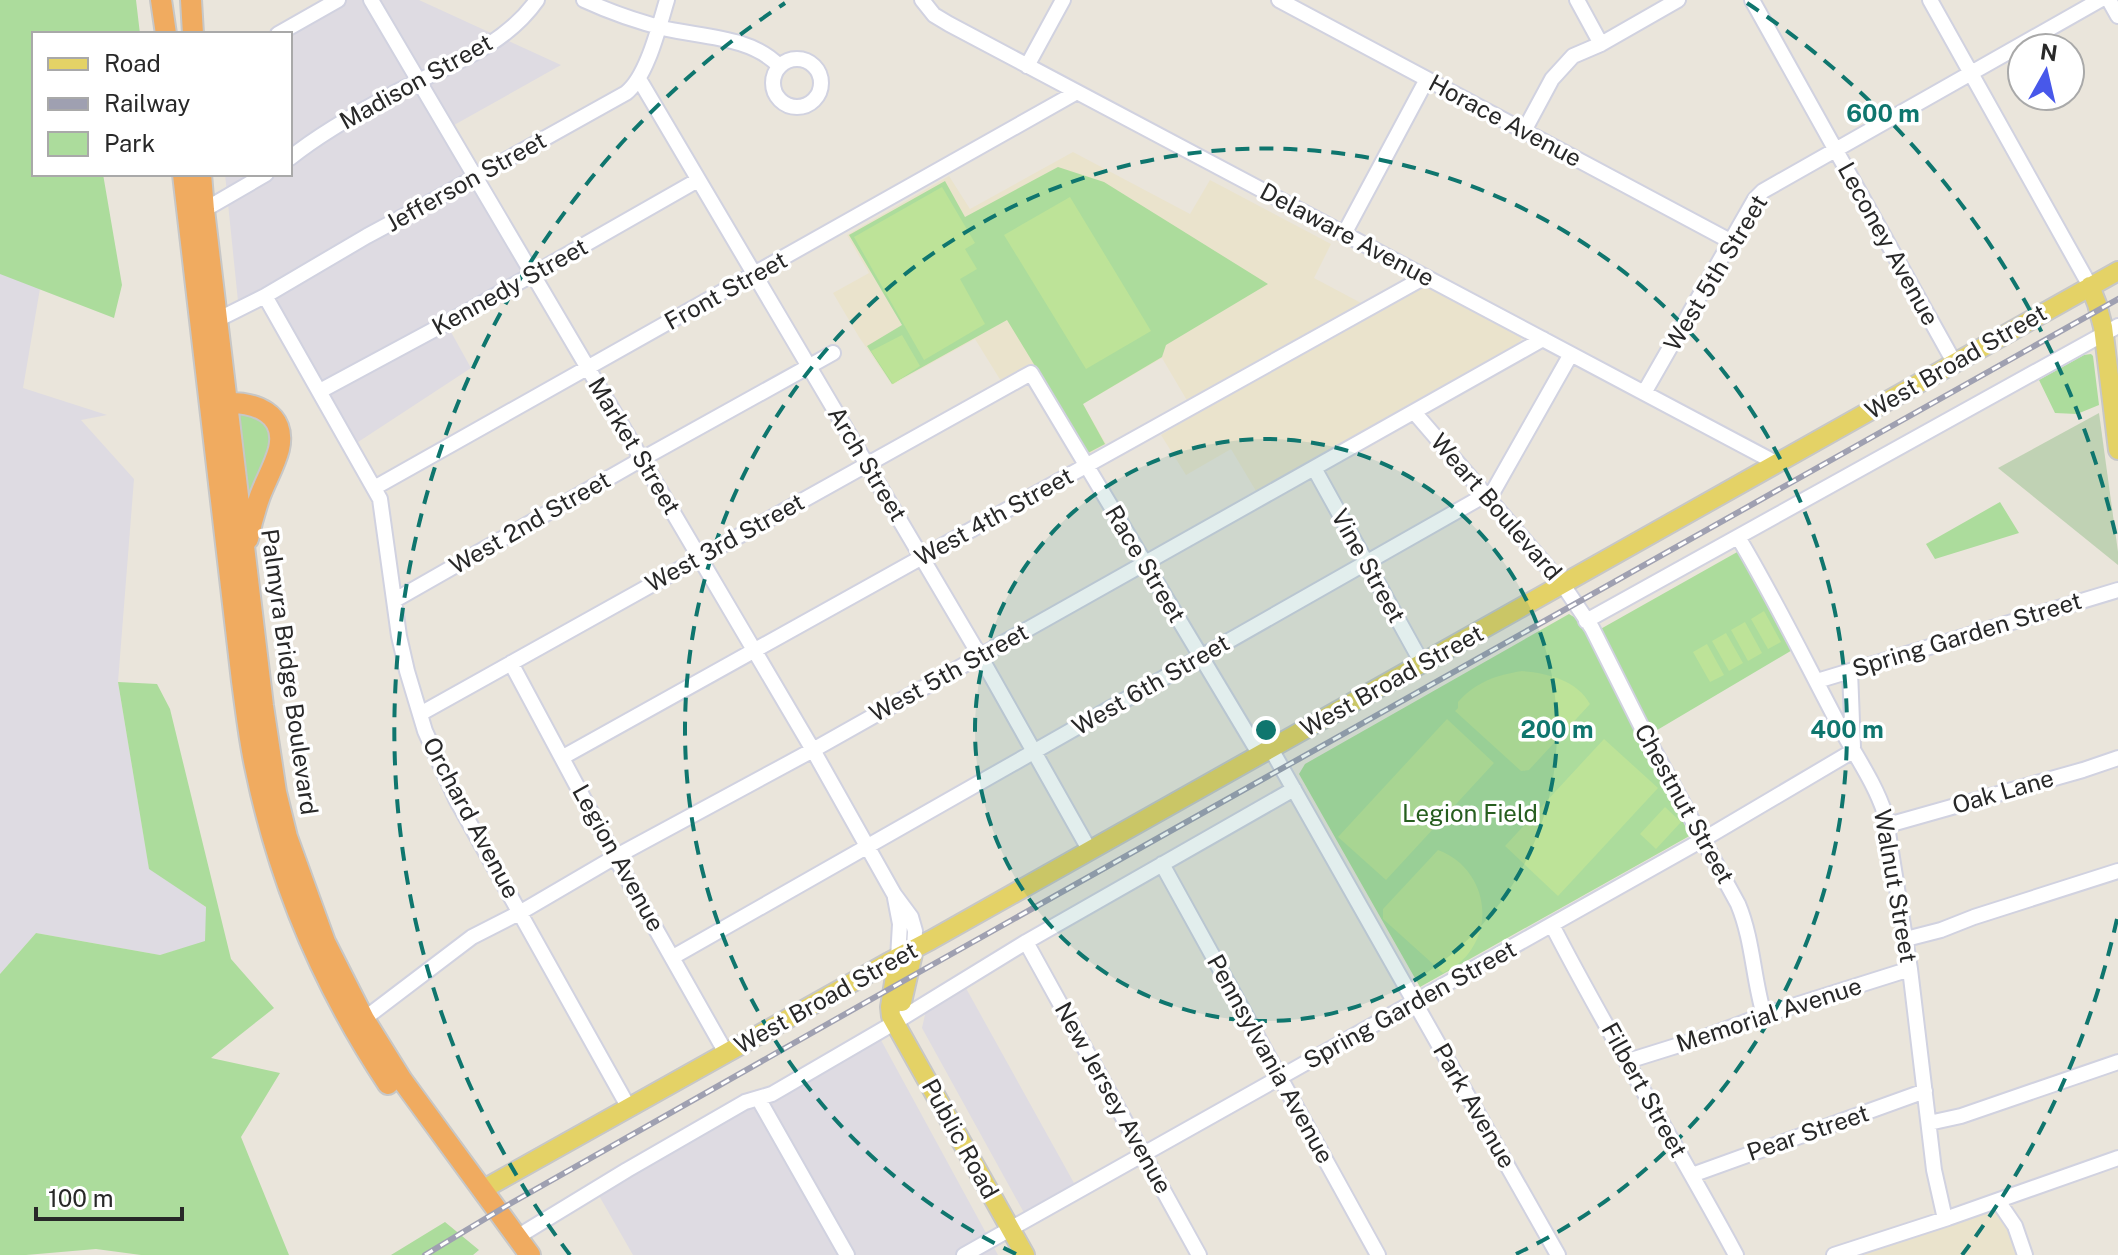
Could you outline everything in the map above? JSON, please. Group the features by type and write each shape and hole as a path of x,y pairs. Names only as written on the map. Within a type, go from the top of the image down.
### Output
{"highway":[{"path":"161,0 166,32"},
{"path":"191,0 193,32"},
{"name":"Palmyra Bridge Boulevard","path":"183,176 247,721 254,765 279,862 319,964 353,1029 398,1099 515,1246 530,1255"},
{"name":"Palmyra Bridge Boulevard","path":"201,176 265,720 281,813 297,869 321,932 364,1019 402,1080 482,1190 515,1246"},
{"path":"226,403 243,402 261,408 275,422 279,435 277,454 260,496 244,551"}],"main road":[{"name":"West Broad Street","path":"482,1190 2118,271"},
{"path":"2090,286 2111,330 2118,450"},
{"name":"Public Road","path":"906,953 890,1007 894,1023 1025,1255"}],"street":[{"path":"282,32 338,0"},
{"name":"Market Street","path":"371,0 813,750 894,894 906,953"},
{"name":"Madison Street","path":"292,157 371,105 449,68 500,37 537,0"},
{"path":"584,0 658,26 742,45 767,55 779,66"},
{"path":"639,79 667,0"},
{"name":"Delaware Avenue","path":"922,0 941,19 1027,66 1778,464"},
{"path":"1027,66 1063,0"},
{"name":"Horace Avenue","path":"1281,0 1730,241"},
{"path":"1577,0 1601,44"},
{"path":"1524,131 1557,74 1573,56 1601,44 1678,0"},
{"name":"Leconey Avenue","path":"1752,0 1954,362"},
{"path":"1930,0 2090,286"},
{"name":"West 5th Street","path":"1644,393 1730,241 1763,191 2100,0"},
{"path":"2109,0 2118,16"},
{"name":"Jefferson Street","path":"217,320 621,96 639,79"},
{"name":"Arch Street","path":"639,79 980,656 1090,851"},
{"path":"1344,234 1427,79"},
{"name":"Front Street","path":"374,488 1077,92"},
{"path":"204,210 263,176"},
{"name":"Kennedy Street","path":"320,391 698,180"},
{"name":"West 4th Street","path":"563,757 1425,277"},
{"name":"Orchard Avenue","path":"265,296 380,499 399,636 433,750 456,799 629,1108"},
{"name":"West Broad Street","path":"1586,621 2111,330"},
{"name":"West 5th Street","path":"364,1019 472,937 813,750 1543,339"},
{"name":"West 2nd Street","path":"395,600 833,353"},
{"name":"West 6th Street","path":"673,957 1494,490 1571,354"},
{"name":"Race Street","path":"1031,373 1201,656 1266,752"},
{"name":"West 3rd Street","path":"420,714 1031,373"},
{"name":"Weart Boulevard","path":"1414,412 1563,585 1574,604"},
{"name":"Vine Street","path":"1314,468 1422,663"},
{"name":"Walnut Street","path":"1738,537 1879,798 1888,825 1906,939 1937,1190 1945,1219"},
{"name":"Spring Garden Street","path":"1817,681 2118,590"},
{"name":"Chestnut Street","path":"1574,604 1586,621 1744,918 1764,1015"},
{"name":"Legion Avenue","path":"511,663 615,857 726,1053"},
{"path":"1850,671 1853,751"},
{"name":"Spring Garden Street","path":"964,1255 1704,839 1853,751"},
{"name":"Park Avenue","path":"1266,752 1294,789 1558,1255"},
{"name":"Oak Lane","path":"1888,825 2118,758"},
{"path":"515,1246 680,1140 745,1102 772,1094 1026,942 1294,789"},
{"name":"Pennsylvania Avenue","path":"1162,864 1378,1255"},
{"path":"1906,939 2118,871"},
{"name":"Filbert Street","path":"1552,925 1736,1255"},
{"name":"New Jersey Avenue","path":"1026,942 1199,1255"},
{"name":"Memorial Avenue","path":"1628,1061 1910,969"},
{"path":"1929,1123 1961,1116 2118,1062"},
{"name":"Pear Street","path":"1692,1175 1925,1091"},
{"path":"758,1098 847,1255"},
{"path":"1834,1255 2118,1158"},
{"path":"1998,1201 2015,1226 2025,1255"}],"shaded area":[{"path":"337,0 419,0 561,65 447,129 532,274 446,323 471,368 352,446 260,300 239,311 225,176 292,176 292,33"},
{"path":"1073,152 1190,214 1210,180 1331,244 1314,278 1378,312 1429,283 1521,335 1521,340 1514,347 1256,491 1231,449 1186,475 1161,435 1195,414 1162,358 1083,404 1106,444 1087,455 1027,368 1001,381 975,339 892,385 833,293 869,273 847,235 949,176 970,209"},
{"path":"0,241 43,271 23,388 107,415 81,420 134,479 118,682 149,868 207,908 205,942 160,955 36,933 0,974"},
{"path":"962,981 1079,1192 1028,1220 922,1028 928,1001"},
{"path":"876,1031 998,1255 633,1255 598,1194"},
{"path":"1998,1201 2025,1255 1834,1255"}],"green space":[{"path":"0,0 136,0 140,32 32,32 32,176 103,176 122,285 114,318 0,274"},
{"path":"1058,167 1104,182 1268,284 1166,345 1162,357 1083,404 1105,444 1088,453 1007,320 892,384 867,346 902,325 849,235 945,181 965,217"},
{"path":"942,187 975,243 965,249 977,269 960,279 985,324 924,360 854,237"},
{"path":"1070,197 1151,331 1086,369 1004,235"},
{"path":"902,335 920,366 893,384 871,351"},
{"path":"2091,354 2099,405 2077,414 2055,413 2039,380"},
{"path":"237,409 256,413 271,430 270,454 249,499"},
{"path":"2099,413 2118,552 2118,565 1998,468"},
{"path":"2000,502 2019,533 1935,559 1926,544"},
{"name":"Legion Field","path":"1739,551 1794,649 1642,739 1693,834 1420,987 1299,774 1305,764 1569,614 1597,631"},
{"path":"1764,611 1781,642 1768,649 1751,619"},
{"path":"1745,622 1762,653 1748,661 1731,630"},
{"path":"1726,633 1743,663 1729,671 1712,641"},
{"path":"1707,644 1724,675 1710,682 1693,652"},
{"path":"1522,671 1551,676 1569,684 1590,704 1529,770 1521,771 1455,711 1458,702 1479,684"},
{"path":"118,682 157,684 170,709 231,959 274,1008 211,1058 280,1073 241,1137 289,1255 141,1255 96,1249 0,1255 0,974 36,933 160,955 205,941 206,907 149,869"},
{"path":"1447,719 1494,763 1386,880 1338,837"},
{"path":"1604,739 1658,788 1558,896 1505,846"},
{"path":"1665,807 1681,822 1656,849 1640,834"},
{"path":"1438,850 1453,857 1474,880 1482,909 1477,940 1462,960 1443,973 1383,919 1383,909"},
{"path":"445,1222 479,1250 473,1255 391,1255"}],"railway":[{"path":"425,1255 907,979 2118,299"}]}
